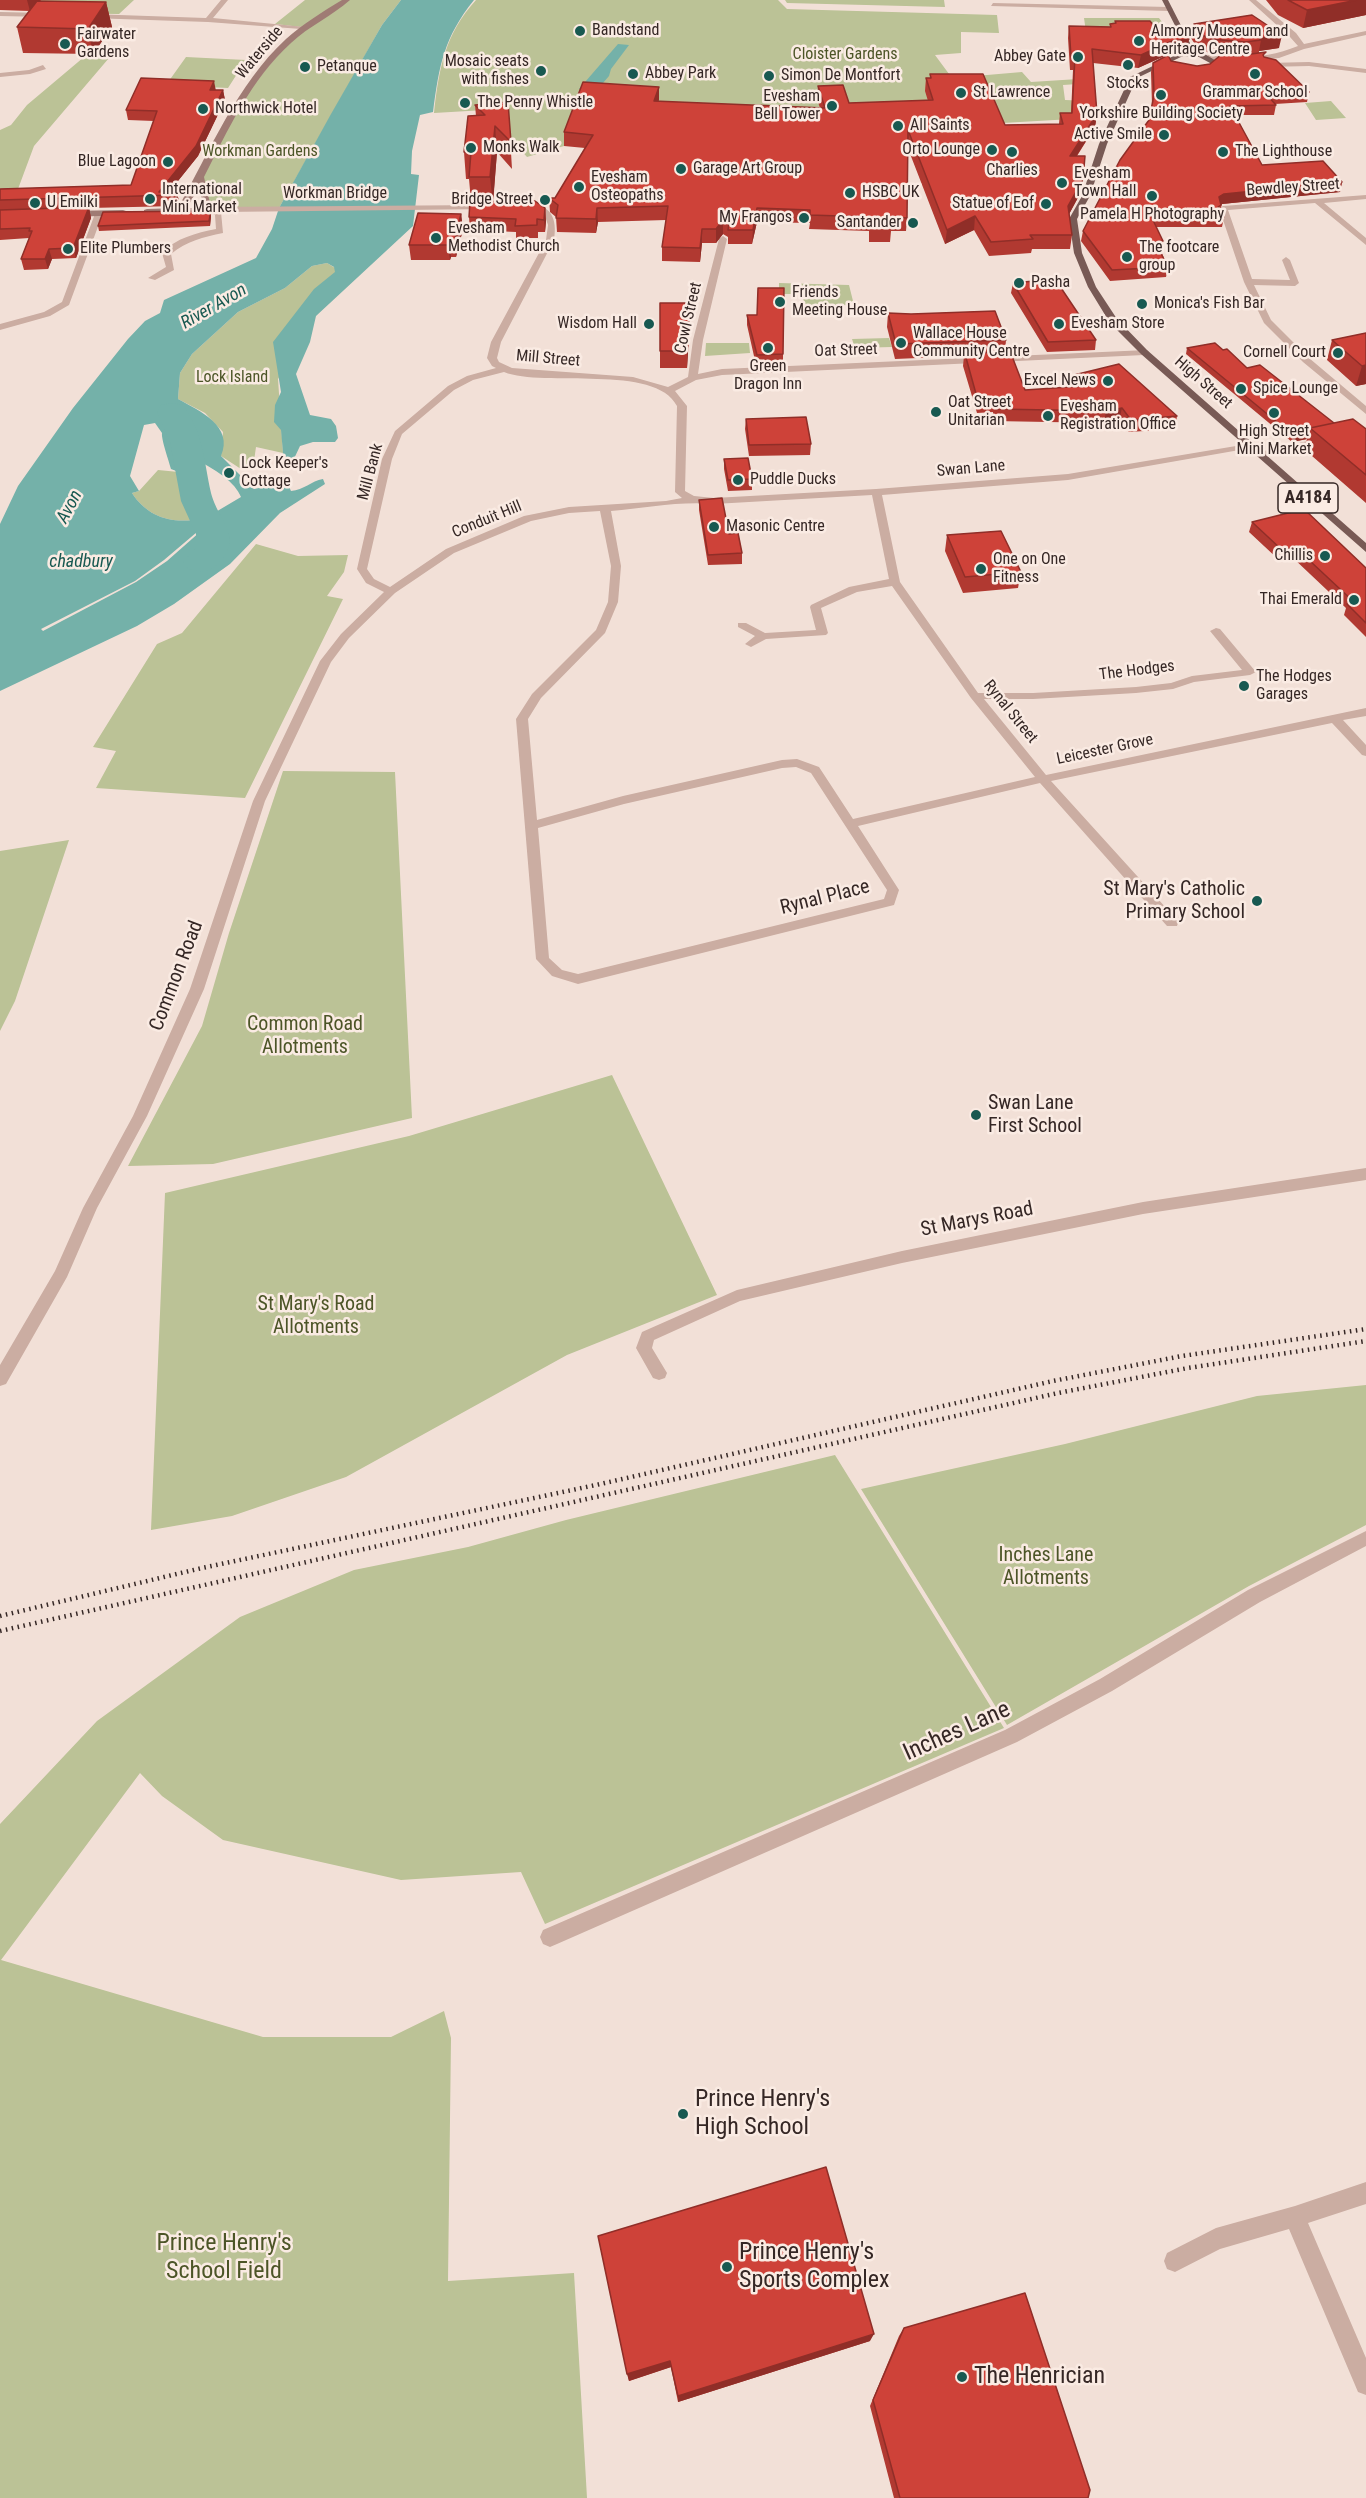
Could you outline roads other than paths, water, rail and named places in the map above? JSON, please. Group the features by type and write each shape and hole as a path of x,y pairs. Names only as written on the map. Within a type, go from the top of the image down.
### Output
{"main road":[{"name":"Waterside","path":"181,211 200,177 208,156 237,105 271,59 301,27 347,0"},
{"path":"1165,0 1191,49 1214,64 1211,68 1192,71"},
{"name":"A4184","path":"1171,58 1174,51 1187,40"},
{"name":"A4184","path":"1132,84 1134,77 1141,71 1171,58 1204,56"},
{"path":"1171,58 1177,68"},
{"path":"1132,84 1164,72"},
{"name":"High Street","path":"1132,84 1103,144 1086,196 1072,224 1078,253 1092,287 1113,321 1144,352 1366,549"},
{"path":"66,214 212,210 205,197 200,177"}],"street":[{"path":"208,20 225,0"},
{"path":"1252,0 1293,35 1302,47"},
{"path":"993,5 1169,9"},
{"path":"0,14 54,15"},
{"path":"76,16 208,20 301,27"},
{"path":"1204,56 1227,61 1256,60 1366,33"},
{"path":"1211,68 1309,64 1366,71"},
{"path":"0,75 13,75 44,67"},
{"path":"8,83 13,75"},
{"name":"Bewdley Street","path":"1248,282 1223,208 1366,197"},
{"path":"1317,201 1366,242"},
{"name":"Workman Bridge","path":"212,210 504,207"},
{"name":"Mill Street","path":"515,207 539,208 552,219 550,240 496,342 492,358 503,369 633,380 669,390"},
{"path":"152,278 171,268 166,254 176,245 203,233 220,231 219,216 212,210"},
{"path":"0,327 48,314 66,303 99,213"},
{"name":"Cowl Street","path":"669,390 693,378 698,340 723,239"},
{"path":"1286,260 1295,283 1248,282 1267,321 1306,360 1366,411"},
{"name":"Oat Street","path":"693,378 722,372 1144,352"},
{"name":"Mill Bank","path":"391,591 370,581 362,568 387,459 398,433 451,388 470,378 503,369"},
{"path":"669,390 682,406 680,492 691,499"},
{"path":"1260,453 1335,438"},
{"name":"Swan Lane","path":"691,499 714,501 876,492 1068,477 1251,445"},
{"name":"Rynal Street","path":"876,492 895,582 975,696 1043,779 1172,922"},
{"path":"605,508 666,504 691,499"},
{"name":"Conduit Hill","path":"391,591 450,551 528,518 568,510 605,508"},
{"name":"Rynal Place","path":"533,825 714,778 797,763 815,770 893,890 889,902 578,978 557,973 543,959 522,719 536,696 601,631 613,602 616,566 605,508"},
{"path":"742,625 763,636 822,633 815,607 827,599 857,588 895,582"},
{"name":"Common Road","path":"0,1379 62,1273 90,1208 150,1095 197,990 259,801 326,661 345,636 391,591"},
{"name":"The Hodges","path":"975,696 1034,696 1136,690 1173,686 1192,679 1250,672 1216,631"},
{"path":"751,644 763,636"},
{"name":"Leicester Grove","path":"851,824 1043,779 1366,712"},
{"path":"1335,719 1366,752"},
{"name":"St Marys Road","path":"659,1373 644,1348 648,1336 737,1296 902,1257 1143,1209 1366,1174"},
{"name":"Inches Lane","path":"550,1936 1011,1736 1106,1685 1254,1596 1366,1538"},
{"path":"1175,2261 1216,2239 1295,2217 1366,2193"},
{"path":"1295,2217 1366,2384"}],"water":[{"name":"chadbury","path":"401,0 474,0 456,27 444,53 433,112 420,115 412,151 411,174 419,175 413,226 316,316 310,342 296,374 310,415 331,419 336,426 338,438 335,442 313,442 300,446 292,463 279,461 283,453 281,430 274,422 275,405 281,392 273,342 314,289 335,272 334,267 327,263 312,266 285,288 238,312 192,354 180,373 178,399 205,414 219,428 224,445 221,456 254,489 264,487 273,477 285,478 291,491 323,479 325,484 280,513 230,564 174,604 137,626 0,691 0,524 18,486 73,408 128,339 145,321 160,313 164,300 256,258 272,229 279,208 382,25","holes":["155,423 162,433 171,469 184,474 195,472 196,467 202,463 230,481 241,497 214,513 205,503 191,506 193,520 184,521 166,519 144,507 132,493 139,491 130,476 144,425"]},
{"path":"618,44 629,45 597,90 579,89"}],"waterway":[{"name":"River Avon","path":"172,412 183,431 197,501 213,534 212,550 200,562"}],"railway":[{"path":"0,1616 202,1568 596,1485 1053,1381 1182,1356 1366,1329"},
{"path":"0,1631 1058,1393 1188,1368 1366,1341"}],"place":[{"name":"Bandstand","path":"580,31"},
{"name":"Almonry Museum and Heritage Centre","path":"1139,41"},
{"name":"Fairwater Gardens","path":"65,44"},
{"name":"Abbey Gate","path":"1078,57"},
{"name":"Stocks","path":"1128,65"},
{"name":"Petanque","path":"305,67"},
{"name":"Mosaic seats with fishes","path":"541,71"},
{"name":"Abbey Park","path":"633,74"},
{"name":"Grammar School","path":"1255,74"},
{"name":"Simon De Montfort","path":"769,76"},
{"name":"St Lawrence","path":"961,93"},
{"name":"Yorkshire Building Society","path":"1161,95"},
{"name":"The Penny Whistle","path":"465,103"},
{"name":"Evesham Bell Tower","path":"832,106"},
{"name":"Northwick Hotel","path":"203,109"},
{"name":"All Saints","path":"898,126"},
{"name":"Active Smile","path":"1164,135"},
{"name":"Monks Walk","path":"471,148"},
{"name":"Orto Lounge","path":"992,150"},
{"name":"Charlies","path":"1012,152"},
{"name":"The Lighthouse","path":"1223,152"},
{"name":"Blue Lagoon","path":"168,162"},
{"name":"Garage Art Group","path":"681,169"},
{"name":"Evesham Town Hall","path":"1062,183"},
{"name":"Evesham Osteopaths","path":"579,187"},
{"name":"HSBC UK","path":"850,193"},
{"name":"Pamela H Photography","path":"1152,196"},
{"name":"International Mini Market","path":"150,199"},
{"name":"Bridge Street","path":"545,200"},
{"name":"U Emilki","path":"35,203"},
{"name":"Statue of Eof","path":"1046,204"},
{"name":"My Frangos","path":"804,218"},
{"name":"Santander","path":"913,223"},
{"name":"Evesham Methodist Church","path":"436,238"},
{"name":"Elite Plumbers","path":"68,249"},
{"name":"The footcare group","path":"1127,257"},
{"name":"Pasha","path":"1019,283"},
{"name":"Friends Meeting House","path":"780,302"},
{"name":"Monica's Fish Bar","path":"1142,304"},
{"name":"Wisdom Hall","path":"649,324"},
{"name":"Evesham Store","path":"1059,324"},
{"name":"Wallace House Community Centre","path":"901,343"},
{"name":"Green Dragon Inn","path":"768,348"},
{"name":"Cornell Court","path":"1338,353"},
{"name":"Excel News","path":"1108,381"},
{"name":"Spice Lounge","path":"1241,389"},
{"name":"Oat Street Unitarian","path":"936,412"},
{"name":"High Street Mini Market","path":"1274,413"},
{"name":"Evesham Registration Office","path":"1048,416"},
{"name":"Lock Keeper's Cottage","path":"229,473"},
{"name":"Puddle Ducks","path":"738,480"},
{"name":"Masonic Centre","path":"714,527"},
{"name":"Chillis","path":"1325,556"},
{"name":"One on One Fitness","path":"981,569"},
{"name":"Thai Emerald","path":"1354,600"},
{"name":"The Hodges Garages","path":"1244,686"},
{"name":"St Mary's Catholic Primary School","path":"1257,901"},
{"name":"Swan Lane First School","path":"976,1115"},
{"name":"Prince Henry's High School","path":"683,2114"},
{"name":"Prince Henry's Sports Complex","path":"727,2267"},
{"name":"The Henrician","path":"962,2377"}],"park label":[{"name":"Cloister Gardens","path":"845,55"},
{"name":"Workman Gardens","path":"260,152"},
{"name":"Lock Island","path":"232,378"},
{"name":"Common Road Allotments","path":"305,1036"},
{"name":"St Mary's Road Allotments","path":"316,1316"},
{"name":"Inches Lane Allotments","path":"1046,1568"},
{"name":"Prince Henry's School Field","path":"224,2258"}],"water label":[{"name":"Avon","path":"70,507"}]}
